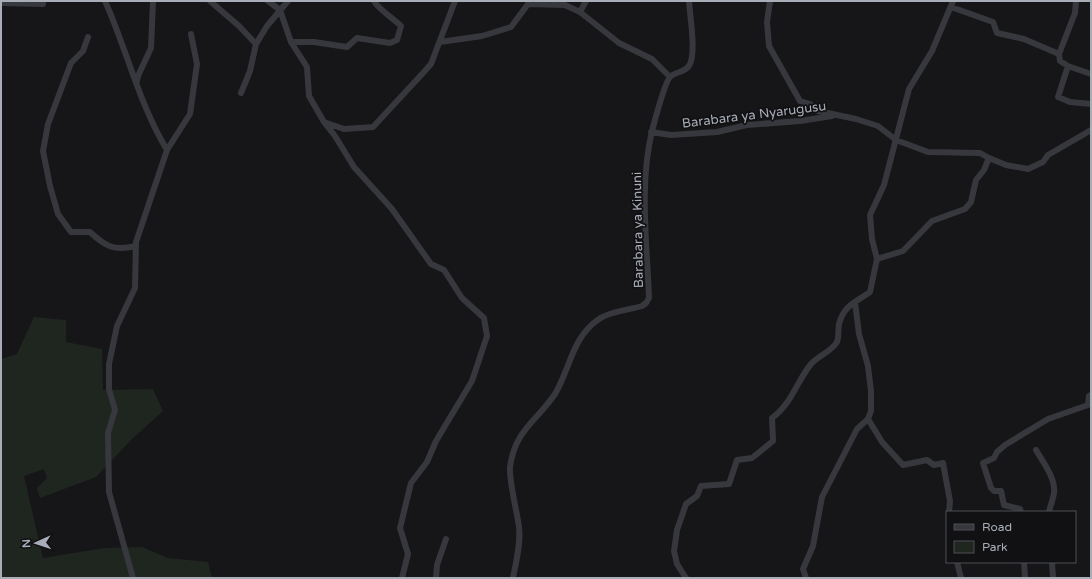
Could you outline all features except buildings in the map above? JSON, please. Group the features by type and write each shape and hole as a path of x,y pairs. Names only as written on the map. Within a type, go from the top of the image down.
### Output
{"street":[{"path":"1,3 43,4 43,1"},
{"path":"105,1 118,30 153,127 167,150"},
{"path":"137,83 138,76 151,48 153,1"},
{"path":"210,1 239,26 256,44"},
{"path":"268,1 280,10 291,42 307,67 309,96 324,122 336,136 354,167 392,209 431,264 444,270 462,298 484,318 487,336 472,381 436,441 427,462 411,483 400,528 408,554 402,578"},
{"path":"241,93 250,71 256,44 267,26 288,1"},
{"path":"291,42 314,42 347,47 357,38 390,43 397,40 402,26 377,6 374,1"},
{"path":"324,122 344,129 373,127 431,64 454,1"},
{"path":"580,12 586,1"},
{"path":"440,42 482,36 511,27 528,4 565,5 580,12 618,43 652,60 670,77 687,69 690,64 692,37 689,1"},
{"name":"Barabara ya Nyarugusu","path":"770,1 767,22 770,46 800,101 810,104 818,111 856,119 878,126 896,140 919,150 933,153 971,151 980,153 1006,165 1028,169 1043,162 1048,155 1091,130"},
{"path":"1076,1 1074,13 1059,54 1060,61 1068,66 1091,74"},
{"path":"686,578 677,564 674,551 677,530 686,504 697,496 701,486 728,484 737,460 752,458 773,440 772,418 780,412 817,357 828,352 837,342 844,311 870,292 877,259 872,239 870,215 884,185 908,89 932,51 952,4 993,22 997,33 1024,39 1059,54"},
{"path":"134,578 109,492 108,433 115,410 110,389 109,364 116,326 135,288 136,246 167,150 190,114 197,64 191,34"},
{"path":"88,38 83,51 71,63 48,124 42,151 50,186 58,214 71,232 90,232 103,244 121,249 136,246"},
{"path":"1068,66 1058,97 1070,102 1091,104"},
{"name":"Barabara ya Kinuni","path":"513,578 517,556 519,529 510,468 515,447 524,430 540,414 555,393 572,352 578,341 591,326 599,318 642,306 649,298 646,253 646,171 652,132 670,77"},
{"name":"Barabara ya Nyarugusu","path":"652,132 671,135 717,132 747,125 800,121 835,115"},
{"path":"877,259 903,251 932,222 965,209 971,202 976,180 984,170 989,158"},
{"path":"806,578 803,569 813,546 822,497 857,429 868,419 871,411 872,392 868,366 859,334 856,302"},
{"path":"1021,511 1020,509 1004,505 1002,491 994,491 991,488 983,463 994,458 997,452 1005,445 1048,419 1088,405 1089,396 1091,395"},
{"path":"868,419 882,442 903,465 927,460 934,465 943,462 950,501 949,511"},
{"path":"1036,450 1047,467 1054,486 1054,494 1049,511"},
{"path":"436,578 437,565 446,539"},
{"path":"957,563 961,578"},
{"path":"1024,563 1025,578"},
{"path":"1052,563 1053,578"}],"green space":[{"path":"34,317 66,320 66,342 102,349 103,390 153,389 163,411 131,440 96,477 40,498 37,488 47,478 44,469 24,476 43,558 104,548 142,547 168,558 208,562 212,578 1,578 1,359 17,354"}]}
